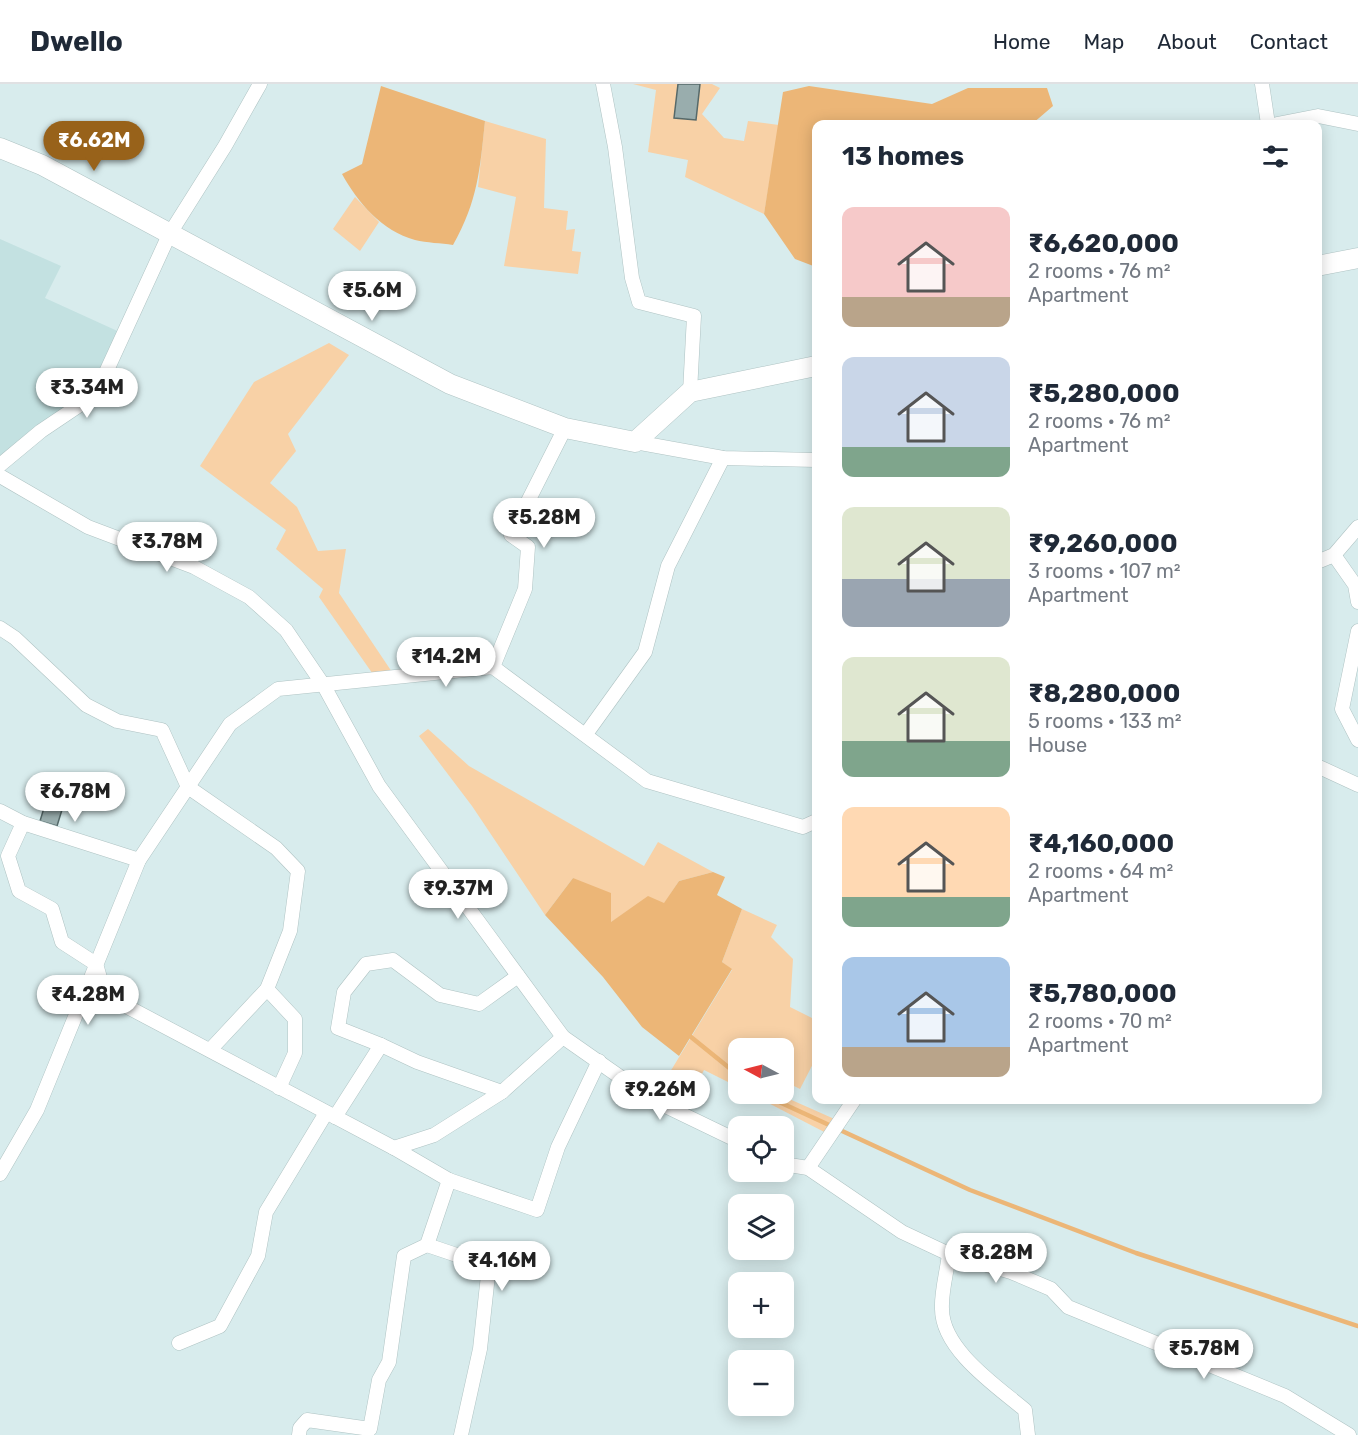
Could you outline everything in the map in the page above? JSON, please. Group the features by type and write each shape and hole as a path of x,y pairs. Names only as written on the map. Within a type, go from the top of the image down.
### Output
{"main road":[{"path":"0,148 42,165 169,236 450,384 565,428 635,442 690,392 812,367"},
{"path":"1322,265 1358,258"}],"street":[{"path":"0,465 41,430 96,394 169,236 225,146 260,84"},
{"path":"603,84 636,294 639,302 694,316 690,392"},
{"path":"1262,84 1267,120"},
{"path":"1297,120 1318,116 1358,124"},
{"path":"493,667 525,589 528,547 511,535 565,428"},
{"path":"635,442 723,458 812,460"},
{"path":"586,734 645,652 668,566 723,458"},
{"path":"0,476 88,527 194,567 249,597 286,630 324,686 379,786 563,1036 653,1100 728,1136"},
{"path":"1322,560 1334,555 1358,527"},
{"path":"1334,555 1355,585 1358,602"},
{"path":"0,628 15,638 86,705 117,721 162,730 188,787 276,848 298,872 290,931 267,989 210,1050"},
{"path":"1358,631 1342,709 1358,740"},
{"path":"0,1174 37,1110 139,860 230,724 278,689 493,667 647,781 803,827 812,823"},
{"path":"1322,768 1358,783"},
{"path":"0,812 23,823 139,860"},
{"path":"23,823 8,856 18,891 52,909 62,942 96,964 105,994 394,1148 449,1180 537,1210 558,1147 599,1061"},
{"path":"502,1092 417,1062 338,1028 344,992 366,964 393,960 440,995 479,1004 518,976"},
{"path":"267,989 295,1019 296,1053 279,1088"},
{"path":"394,1148 434,1135 502,1092 563,1036"},
{"path":"179,1343 220,1326 258,1256 266,1212 381,1045"},
{"path":"808,1168 851,1104"},
{"path":"794,1166 808,1168 902,1232 949,1254 1011,1272 1051,1289 1068,1307 1285,1396 1349,1435"},
{"path":"427,1245 449,1180"},
{"path":"298,1435 300,1428 307,1420 370,1429 379,1380 389,1362 404,1256 427,1245 489,1266 480,1349 461,1435"},
{"path":"949,1254 941,1311 950,1339 967,1360 1025,1410 1028,1435"}],"shaded area":[{"path":"633,84 712,84 720,88 702,114 724,138 744,141 748,121 779,125 764,214 685,177 688,160 648,152 656,90"},
{"path":"381,86 485,121 473,199 453,245 415,240 392,230 363,205 342,174 362,164"},
{"path":"809,86 932,104 968,88 1047,88 1053,106 1037,120 812,120 812,265 795,259 764,214 783,92"},
{"path":"485,121 546,139 544,208 568,211 566,230 575,229 572,251 581,252 578,274 504,266 516,197 478,187"},
{"path":"355,197 379,222 360,251 333,229"},
{"path":"0,239 61,266 45,298 124,334 96,394 0,465"},
{"path":"329,343 349,355 288,434 296,451 270,483 297,507 318,551 346,549 339,593 396,678 377,680 319,597 323,589 276,549 286,530 200,466 254,382"},
{"path":"428,729 469,766 644,866 658,842 713,872 679,881 664,904 648,897 610,923 573,878 545,915 472,806 419,736"},
{"path":"713,872 725,877 717,895 742,909 722,962 732,969 679,1056 642,1027 603,977 545,915 573,878 611,893 611,922 648,896 664,903 679,881"},
{"path":"742,909 777,925 771,937 793,959 790,1007 812,1018 812,1066 800,1089 794,1086 794,1038 728,1038 728,1082 704,1070 682,1114 653,1100 732,970 722,962"},
{"path":"794,1101 839,1121 832,1136 770,1104 794,1104"}],"building":[{"path":"678,84 700,84 696,120 674,118"},
{"path":"48,795 65,800 57,826 40,821"}],"waterway":[{"path":"691,1037 728,1067"},
{"path":"784,1104 970,1190 1136,1253 1358,1326"}]}
